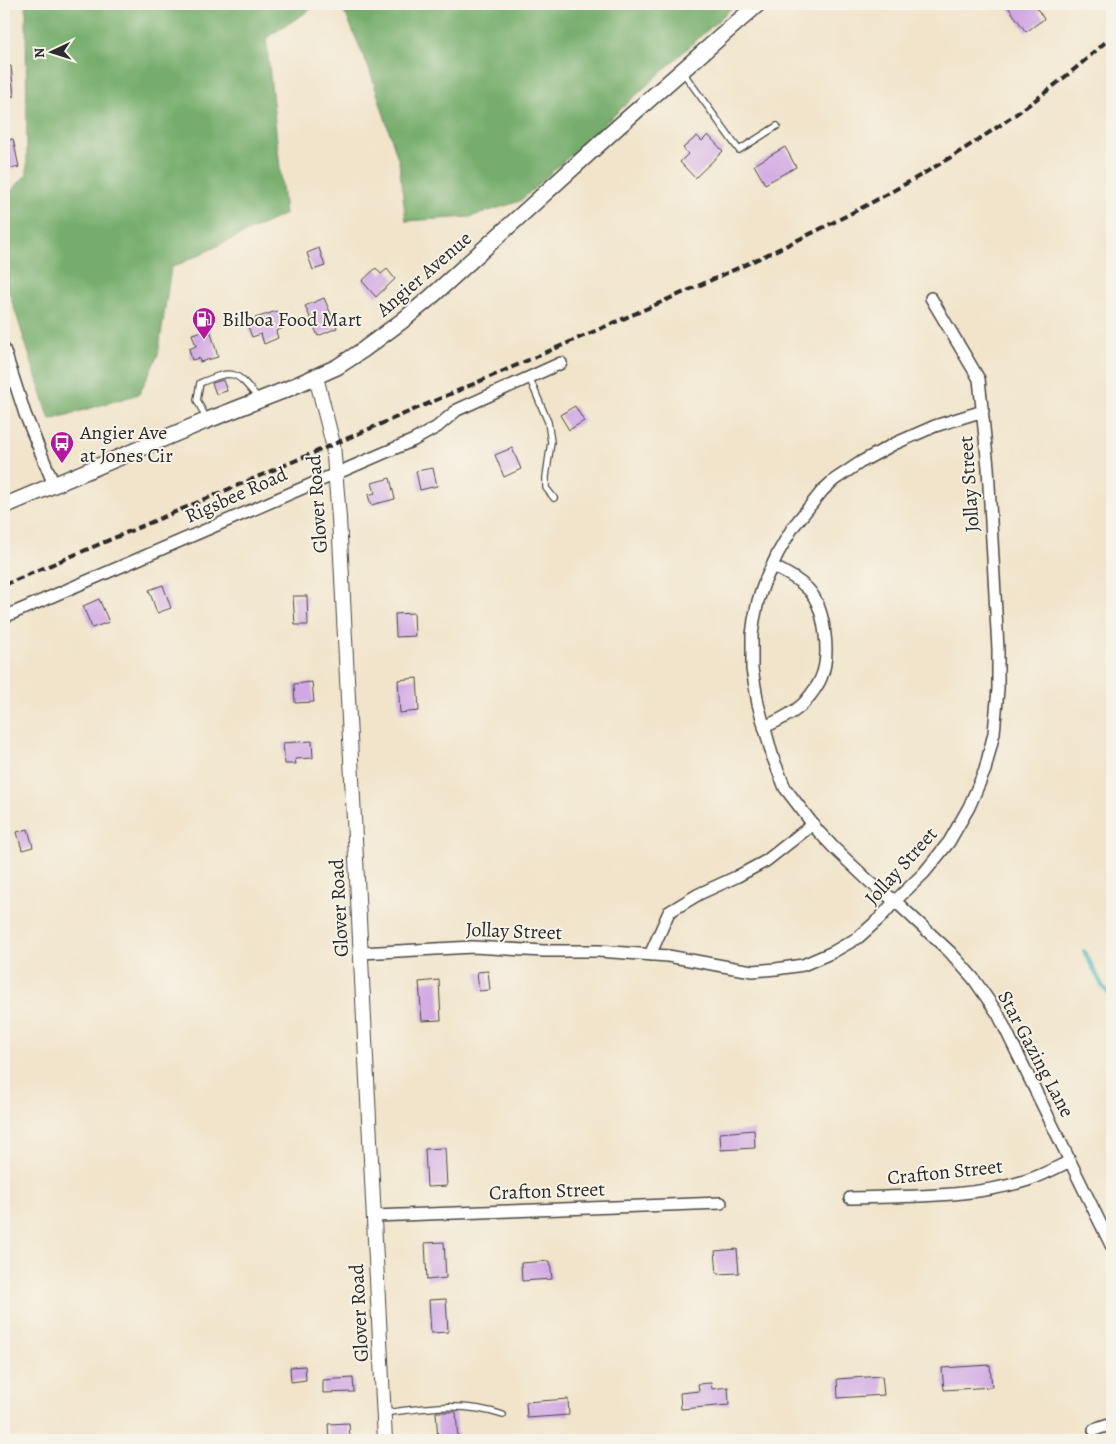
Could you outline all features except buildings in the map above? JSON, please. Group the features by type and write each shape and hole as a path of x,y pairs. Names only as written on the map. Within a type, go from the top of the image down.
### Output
{"main road":[{"name":"Angier Avenue","path":"4,506 316,376 336,367 363,350 431,297 682,70 758,4"}],"street":[{"name":"Jollay Street","path":"361,953 473,947 544,951 598,951 668,956 753,971 803,965 859,937 924,873 949,842 970,807 985,770 994,733 998,689 998,649 988,467 979,379 931,298"},
{"path":"4,349 25,414 54,486"},
{"name":"Rigsbee Road","path":"4,617 336,472 414,440 437,427 457,410 561,363"},
{"name":"Glover Road","path":"316,376 332,436 336,472 385,1440"},
{"name":"Star Gazing Lane","path":"983,411 915,434 861,462 834,480 823,490 785,539 764,583 758,601 752,635 752,669 764,728 785,788 813,824 835,848 871,883 896,901 950,952 973,978 998,1014 1112,1247"},
{"path":"764,728 792,713 803,703 822,677 825,661 824,628 822,613 817,600 799,582 772,566"},
{"path":"650,955 669,912 699,894 736,877 766,860 813,824"},
{"name":"Crafton Street","path":"850,1198 983,1191 1028,1180 1070,1161"},
{"name":"Crafton Street","path":"374,1216 721,1203"},
{"path":"1094,1430 1112,1424"}],"lane":[{"path":"682,70 739,150 777,126"},
{"path":"207,421 197,400 200,383 222,374 230,374 241,378 260,400"},
{"path":"529,377 548,422 551,442 546,488 554,498"},
{"path":"384,1413 451,1406 476,1408 503,1415"}],"green space":[{"path":"26,4 319,4 266,38 285,214 171,268 158,355 139,394 50,420 4,276 4,199 27,174"},
{"path":"337,4 736,4 520,201 470,217 406,221 399,162 370,71 347,17"}],"waterway":[{"path":"1084,951 1103,987 1112,997"}],"railway":[{"path":"4,585 714,279 856,211 924,173 990,132 1053,87 1112,36"}],"place":[{"name":"Bilboa Food Mart","path":"204,340"},
{"name":"Angier Ave at Jones Cir","path":"62,464"}]}
